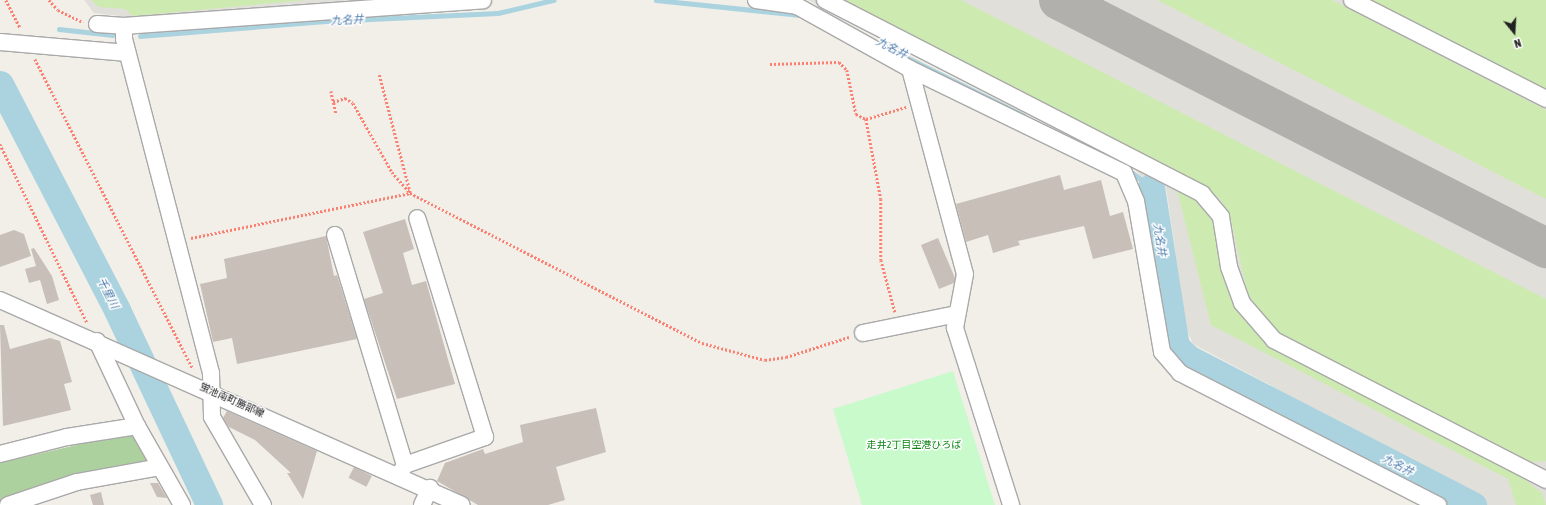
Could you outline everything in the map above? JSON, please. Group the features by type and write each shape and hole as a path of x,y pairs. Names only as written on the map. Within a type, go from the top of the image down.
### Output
{"street":[{"path":"97,24 124,26 483,0"},
{"path":"756,0 796,6 910,69 1124,173 1136,201 1162,352 1180,373 1438,505"},
{"path":"825,0 1202,194 1221,217 1230,267 1242,303 1274,340 1546,480"},
{"path":"1352,0 1546,99"},
{"path":"124,26 128,53 211,373 201,387 212,417 263,505"},
{"path":"0,42 25,43 118,55 128,53"},
{"path":"910,69 965,274 955,328 1011,505"},
{"path":"335,234 402,470 484,437 417,218"},
{"name":"蛍池南町勝部線","path":"0,300 103,343 201,387 402,470 430,488 462,505"},
{"path":"864,333 957,314"},
{"path":"103,343 137,426 182,505"},
{"path":"0,454 67,437 137,426"},
{"path":"8,505 77,482 160,467"},
{"path":"422,505 430,488"}],"path":[{"path":"6,0 25,43 201,387"},
{"path":"49,0 58,10 77,22 97,24"},
{"path":"770,64 839,62 847,70 856,114 866,119 919,103"},
{"path":"379,75 410,193"},
{"path":"331,91 336,113"},
{"path":"333,102 345,98 353,103 392,172 410,193 702,343 739,355 766,360 786,358 864,333"},
{"path":"866,119 881,200 881,260 898,326"},
{"path":"0,144 103,343"},
{"path":"176,241 410,193"}],"shaded area":[{"path":"84,0 363,0 138,18 94,13"},
{"path":"808,0 1546,0 1546,505 1483,505 1456,484 1193,344 1187,330 1165,181 1157,179 1143,185 1135,166"}],"green space":[{"path":"91,0 307,0 133,16 125,9 99,7"},
{"path":"839,0 961,0 1546,299 1546,461 1532,462 1367,380 1322,354 1287,341 1259,311 1247,291 1230,216 1220,199 1201,184"},
{"path":"1157,0 1332,0 1546,110 1546,199"},
{"path":"1365,0 1546,0 1546,94"},
{"path":"1176,186 1210,213 1236,304 1259,337 1279,352 1513,471 1542,493 1546,505 1516,505 1508,479 1211,325"},
{"name":"走井2丁目空港ひろば","path":"953,371 995,505 862,505 833,409"},
{"path":"136,431 155,464 75,479 0,503 0,463"}],"building":[{"path":"1060,175 1064,190 1101,180 1110,216 1123,212 1133,249 1093,259 1084,226 1018,241 1020,245 993,253 988,235 966,242 956,204"},
{"path":"405,219 414,249 403,253 412,285 426,281 455,384 397,399 364,299 383,293 363,232"},
{"path":"14,230 24,234 31,256 0,267 0,235"},
{"path":"326,236 334,276 337,275 357,339 237,364 232,338 213,342 200,284 227,278 224,259"},
{"path":"938,238 955,278 954,283 939,289 921,245"},
{"path":"34,248 52,276 59,300 47,304 40,280 29,283 25,269 36,266 31,249"},
{"path":"0,325 4,325 10,349 50,338 60,341 72,382 64,384 71,410 3,426"},
{"path":"596,408 606,452 556,467 565,500 548,505 478,505 437,481 445,463 483,449 485,454 523,442 520,425"},
{"path":"227,411 317,451 303,499 287,473 291,473 255,440 229,427 223,418"},
{"path":"354,467 372,476 366,487 349,478"},
{"path":"150,483 158,483 167,498 157,497"},
{"path":"101,492 104,505 93,505 90,495"}],"waterway":[{"name":"九名井","path":"140,36 328,21 498,13 553,0"},
{"name":"九名井","path":"656,0 800,15"},
{"name":"九名井","path":"59,29 113,35"},
{"name":"九名井","path":"886,47 1023,115"},
{"name":"千里川","path":"0,84 117,310 209,505"},
{"name":"九名井","path":"1129,170 1151,187"},
{"name":"九名井","path":"1151,187 1176,346 1188,358 1473,505"}],"taxiway":[{"path":"1059,0 1546,248"}]}
